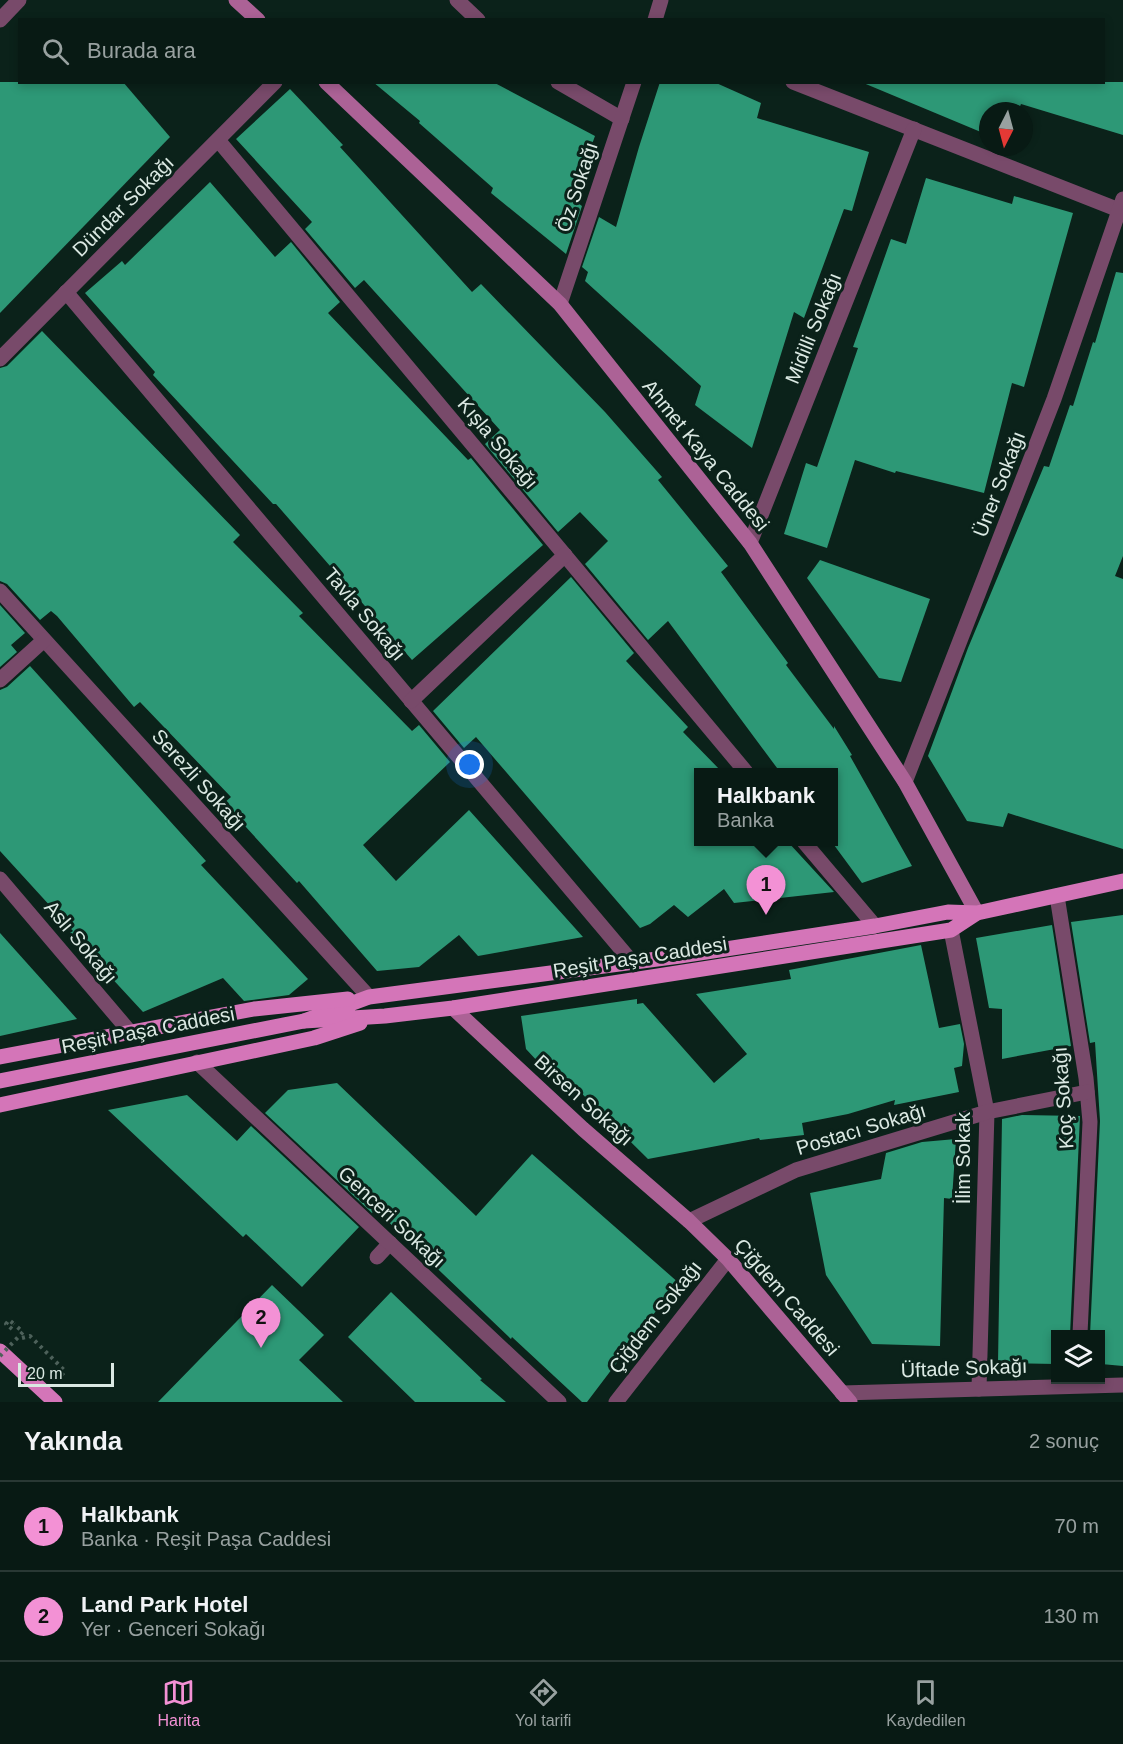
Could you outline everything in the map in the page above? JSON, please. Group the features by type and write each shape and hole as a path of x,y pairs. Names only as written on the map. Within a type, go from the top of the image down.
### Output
{"main road":[{"name":"Reşit Paşa Caddesi","path":"304,1021 369,997 632,962 875,926 948,912 978,913 1123,881"},
{"name":"Reşit Paşa Caddesi","path":"0,1081 304,1021 380,1017 453,1008 951,930 978,913"},
{"path":"0,1057 254,1008 369,997"},
{"path":"0,1105 314,1038 380,1017"},
{"path":"0,1351 55,1402"}],"street":[{"path":"0,20 19,0"},
{"path":"236,0 256,18"},
{"path":"457,0 476,18"},
{"path":"656,18 661,0"},
{"name":"Dündar Sokağı","path":"2,354 273,84"},
{"name":"Ahmet Kaya Caddesi","path":"328,84 560,304 750,543 905,782 978,913"},
{"path":"561,84 622,119"},
{"name":"Öz Sokağı","path":"560,304 633,84"},
{"path":"798,84 914,129 1121,204"},
{"name":"Midilli Sokağı","path":"750,543 914,129"},
{"name":"Kışla Sokağı","path":"218,140 744,768"},
{"name":"Üner Sokağı","path":"905,782 1054,399 1121,204"},
{"name":"Tavla Sokağı","path":"66,292 632,962"},
{"path":"411,701 565,555"},
{"name":"Serezli Sokağı","path":"0,591 369,997"},
{"path":"0,680 44,640"},
{"path":"807,846 875,926"},
{"name":"Aslı Sokağı","path":"0,879 130,1032"},
{"name":"Koç Sokağı","path":"1057,896 1087,1092 1089,1122 1080,1330"},
{"name":"İlim Sokak","path":"951,930 987,1112 979,1389"},
{"name":"Birsen Sokağı","path":"453,1008 583,1129 689,1221"},
{"name":"Genceri Sokağı","path":"197,1062 559,1402"},
{"name":"Postacı Sokağı","path":"689,1221 796,1170 987,1112 1087,1092"},
{"name":"Çiğdem Caddesi","path":"689,1221 728,1259 846,1397"},
{"path":"377,1257 390,1243"},
{"name":"Çiğdem Sokağı","path":"616,1402 728,1259"},
{"name":"Üftade Sokağı","path":"846,1397 1062,1384"},
{"path":"1076,1402 1078,1384"},
{"name":"Üftade Sokağı","path":"1100,1384 1123,1385"}],"path":[{"path":"0,1356 23,1332 14,1324"}],"building":[{"path":"0,82 125,84 170,137 0,313"},
{"path":"1105,82 1123,82 1123,135 1033,108 1033,102 979,102 979,131 866,84 1105,84"},
{"path":"375,84 497,84 595,136 572,199 582,206 566,254 491,193 493,188 419,123 420,121"},
{"path":"659,84 718,84 761,103 757,118 869,152 852,211 844,209 804,318 794,312 752,448 695,405 701,386 585,281 588,272 582,267 599,217 616,227"},
{"path":"290,89 343,145 340,147 472,292 481,284 605,412 662,477 658,480 728,566 721,572 834,729 834,726 912,866 862,883 835,846 838,846 838,768 777,768 668,621 648,640 585,564 608,541 580,512 558,532 485,444 500,430 364,280 355,288 305,229 312,222 236,139"},
{"path":"926,178 1012,204 1014,196 1073,213 1024,387 1012,383 984,493 896,471 895,473 855,460 827,548 784,534 806,463 817,467 858,348 853,347 891,239 906,244"},
{"path":"210,182 275,257 291,242 340,302 328,313 468,460 471,458 543,545 412,660 276,504 273,504 153,375 155,372 85,293 122,261 125,265"},
{"path":"1116,272 1123,273 1123,556 1115,576 1123,579 1123,849 1008,813 1003,827 967,821 928,756 968,648 1044,466 1049,467 1070,405 1073,406"},
{"path":"42,331 240,535 233,542 303,613 299,616 412,731 419,725 450,762 363,845 396,881 469,810 583,937 478,956 459,935 419,967 377,971 299,881 297,883 224,803 231,797 140,702 134,707 57,616 51,611 40,620 7,584 0,581 0,368 7,366"},
{"path":"820,560 930,599 901,682 879,678 807,578"},
{"path":"571,577 634,653 626,661 688,727 683,732 718,768 694,768 694,846 792,846 834,892 734,903 724,889 688,917 674,905 650,924 640,928 476,737 464,748 433,711"},
{"path":"0,605 25,633 11,645 17,652 0,667"},
{"path":"30,666 206,861 201,865 308,979 289,995 244,1001 223,978 143,1012 70,933 73,931 0,851 0,690 7,687"},
{"path":"1123,915 1123,1366 1105,1364 1105,1330 1090,1330 1100,1121 1095,1042 1090,1043 1071,922"},
{"path":"1052,925 1071,1046 1002,1059 1002,1009 989,1008 976,938"},
{"path":"0,933 77,1019 0,1036"},
{"path":"921,945 939,1028 960,1024 964,1044 962,1066 954,1068 959,1092 894,1105 895,1100 848,1114 802,1123 804,1135 760,1140 759,1138 648,1159 564,1076 553,1078 526,1049 521,1016 637,999 637,1004 643,1003 714,1083 747,1054 696,994 791,979 789,970"},
{"path":"337,1083 476,1216 532,1154 680,1284 656,1311 587,1402 582,1402 512,1337 511,1339 375,1209 372,1213 265,1113 288,1090"},
{"path":"187,1095 237,1141 251,1126 359,1227 302,1287 246,1234 243,1237 108,1110"},
{"path":"1022,1115 1080,1116 1070,1330 1051,1330 1051,1364 998,1363 1002,1119"},
{"path":"956,1139 952,1199 944,1198 940,1346 872,1344 826,1275 810,1193 881,1179 886,1153 922,1142"},
{"path":"272,1285 324,1335 299,1360 343,1402 158,1402"},
{"path":"391,1292 482,1379 480,1380 506,1402 415,1402 348,1337"}],"place":[{"name":"Halkbank","path":"766,915"},
{"name":"Land Park Hotel","path":"261,1348"}]}
